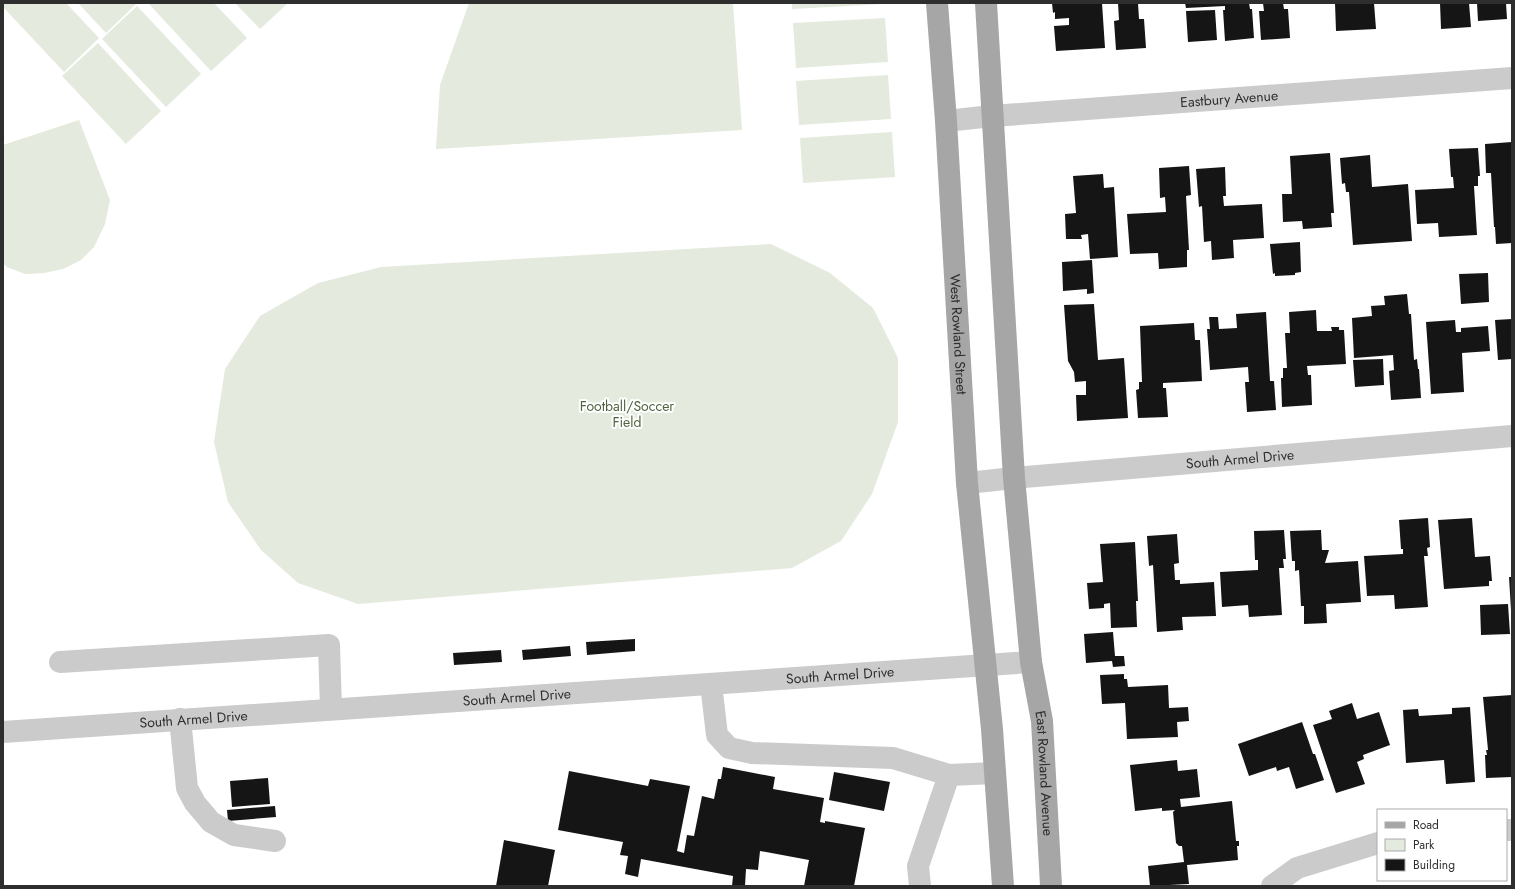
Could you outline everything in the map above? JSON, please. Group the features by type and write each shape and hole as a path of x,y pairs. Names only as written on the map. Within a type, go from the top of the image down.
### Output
{"main road":[{"name":"West Rowland Street","path":"938,3 967,483 986,665"},
{"path":"986,3 1014,478 1031,662"},
{"name":"East Rowland Avenue","path":"1031,662 1042,721 1051,886"},
{"path":"986,665 1003,886"}],"street":[{"name":"Eastbury Avenue","path":"946,122 992,116 1512,78"},
{"name":"South Armel Drive","path":"967,483 1512,436"},
{"path":"60,662 329,645 331,709"},
{"name":"South Armel Drive","path":"3,732 1031,662"},
{"path":"711,684 717,735 729,748 759,753 893,758 949,775 995,773"},
{"path":"180,719 187,788 195,803 211,822 234,835 275,841"},
{"path":"920,886 918,866 949,775"},
{"path":"1272,886 1297,868 1377,843"}],"green space":[{"path":"3,3 66,3 99,38 64,72 3,7"},
{"path":"78,3 137,3 106,33"},
{"path":"148,3 214,3 247,38 211,71"},
{"path":"235,3 288,3 260,29"},
{"path":"469,3 733,3 742,130 436,149 440,85"},
{"path":"792,3 884,3 884,4 792,9"},
{"path":"137,6 201,74 166,107 102,39"},
{"path":"885,18 888,62 796,68 793,23"},
{"path":"98,43 161,111 126,144 62,76"},
{"path":"888,75 891,119 799,125 796,81"},
{"path":"79,120 110,200 105,224 94,247 81,260 63,269 44,273 25,274 7,267 3,263 3,145"},
{"path":"892,132 895,177 803,183 800,138"},
{"name":"Football/Soccer Field","path":"771,244 830,273 873,308 898,358 898,422 872,494 841,541 792,568 358,604 298,583 261,550 228,502 214,442 225,369 260,316 318,283 381,267"}],"building":[{"path":"1052,3 1102,3 1105,48 1056,51 1054,26 1069,25 1069,18 1055,19 1055,12 1053,13"},
{"path":"1118,3 1138,3 1139,19 1144,19 1146,48 1116,50 1114,21 1119,20"},
{"path":"1185,3 1249,3 1250,9 1252,9 1254,38 1225,41 1223,10 1225,10 1225,6 1186,8"},
{"path":"1263,3 1283,3 1284,9 1288,9 1290,38 1261,40 1259,11 1264,11"},
{"path":"1335,3 1374,3 1376,29 1336,31"},
{"path":"1440,3 1469,3 1471,27 1441,29"},
{"path":"1477,3 1506,3 1507,19 1478,21"},
{"path":"1215,10 1217,40 1188,42 1186,11"},
{"path":"1512,142 1512,243 1496,244 1491,173 1486,173 1485,144"},
{"path":"1478,148 1480,176 1478,176 1478,186 1474,186 1477,235 1439,237 1438,223 1417,224 1415,190 1454,188 1453,177 1451,177 1449,149"},
{"path":"1330,153 1334,213 1331,213 1332,227 1303,229 1302,221 1283,222 1282,194 1292,194 1290,156"},
{"path":"1370,155 1372,187 1408,184 1412,241 1353,245 1349,192 1346,192 1345,183 1342,184 1340,158"},
{"path":"1189,166 1191,195 1186,196 1189,250 1187,250 1187,267 1159,269 1158,253 1130,254 1127,214 1166,212 1165,197 1160,198 1159,168"},
{"path":"1225,167 1226,196 1223,196 1224,206 1262,204 1264,238 1233,240 1234,258 1212,260 1211,241 1204,242 1202,206 1199,207 1196,169"},
{"path":"1103,174 1104,188 1114,187 1118,257 1090,259 1088,234 1081,235 1082,239 1066,239 1065,214 1076,213 1073,176"},
{"path":"1300,242 1301,272 1295,273 1295,275 1275,276 1275,273 1273,274 1270,244"},
{"path":"1092,260 1094,293 1087,294 1087,289 1063,291 1062,262"},
{"path":"1488,273 1489,302 1461,304 1459,274"},
{"path":"1407,294 1409,314 1411,314 1414,360 1417,359 1419,369 1421,398 1391,400 1389,371 1394,370 1393,355 1354,358 1352,318 1372,316 1371,306 1385,305 1384,296"},
{"path":"1094,304 1098,360 1124,358 1128,418 1077,421 1076,395 1086,395 1086,381 1075,382 1074,372 1068,361 1064,305"},
{"path":"1316,310 1317,331 1332,331 1331,327 1339,327 1339,330 1344,330 1346,364 1307,366 1308,375 1311,375 1312,405 1282,407 1281,378 1283,378 1283,368 1287,368 1285,333 1290,333 1289,312"},
{"path":"1266,312 1270,381 1274,381 1276,410 1247,412 1245,382 1249,382 1248,367 1210,370 1207,329 1210,329 1209,317 1218,317 1219,329 1237,328 1236,314"},
{"path":"1512,319 1512,359 1498,360 1495,320"},
{"path":"1455,320 1456,332 1461,332 1461,328 1488,326 1490,351 1462,353 1464,392 1431,394 1426,322"},
{"path":"1194,323 1195,340 1200,340 1202,381 1163,383 1163,388 1166,388 1168,417 1138,418 1136,390 1139,389 1139,382 1142,382 1140,326"},
{"path":"1383,359 1384,385 1355,387 1353,360"},
{"path":"1428,518 1430,547 1427,548 1428,556 1424,556 1428,607 1395,609 1394,595 1367,596 1364,556 1403,554 1403,549 1401,549 1399,520"},
{"path":"1472,518 1475,557 1490,556 1492,581 1489,581 1489,586 1444,589 1438,520"},
{"path":"1284,530 1286,559 1283,559 1284,568 1279,568 1282,615 1249,617 1248,605 1222,607 1220,572 1258,570 1258,560 1255,560 1254,531"},
{"path":"1321,530 1322,550 1329,550 1325,563 1358,561 1361,602 1326,604 1327,623 1304,624 1304,606 1301,606 1299,570 1295,571 1295,561 1292,561 1290,531"},
{"path":"1177,534 1179,563 1174,564 1175,580 1180,580 1180,584 1214,582 1216,616 1182,617 1183,630 1157,632 1153,565 1149,566 1147,536"},
{"path":"1135,542 1138,601 1136,601 1137,627 1111,628 1110,603 1104,604 1104,608 1089,609 1087,583 1103,582 1100,544"},
{"path":"1509,577 1512,577 1512,610 1511,610"},
{"path":"1508,604 1510,634 1481,635 1480,605"},
{"path":"1113,632 1115,656 1124,656 1125,666 1113,667 1112,661 1086,663 1084,634"},
{"path":"635,639 635,651 587,655 586,642"},
{"path":"570,646 571,656 523,660 522,650"},
{"path":"501,650 502,662 454,665 453,653"},
{"path":"1124,674 1124,679 1127,679 1128,687 1168,685 1169,708 1188,707 1189,721 1177,722 1178,737 1127,739 1125,703 1102,704 1100,675"},
{"path":"1512,695 1512,777 1486,778 1485,755 1487,755 1486,750 1488,750 1483,697"},
{"path":"1352,703 1357,719 1379,712 1390,745 1363,755 1364,759 1357,762 1365,784 1336,793 1313,725 1332,719 1329,711"},
{"path":"1470,707 1475,782 1446,784 1444,760 1406,763 1403,710 1418,709 1419,716 1452,714 1452,708"},
{"path":"1302,722 1324,780 1296,789 1289,767 1277,771 1276,767 1249,776 1238,744"},
{"path":"1177,760 1178,771 1197,769 1200,797 1180,799 1181,807 1232,801 1236,841 1239,841 1239,846 1237,846 1238,860 1187,865 1189,884 1150,886 1148,866 1184,862 1182,846 1179,846 1176,843 1173,812 1175,810 1162,811 1162,808 1135,811 1130,765"},
{"path":"723,767 775,777 773,789 824,798 820,822 825,823 825,821 865,828 854,886 804,886 809,860 760,851 758,870 746,869 745,886 732,886 733,876 641,859 638,877 625,874 628,856 620,855 623,842 558,830 569,771 648,786 650,779 690,786 677,851 684,853 687,835 694,836 702,796 714,799 718,779 721,779"},
{"path":"834,772 890,782 884,811 829,800"},
{"path":"268,778 270,804 232,807 230,781"},
{"path":"275,806 276,817 228,821 227,810"},
{"path":"504,840 555,850 548,886 496,886"}]}
